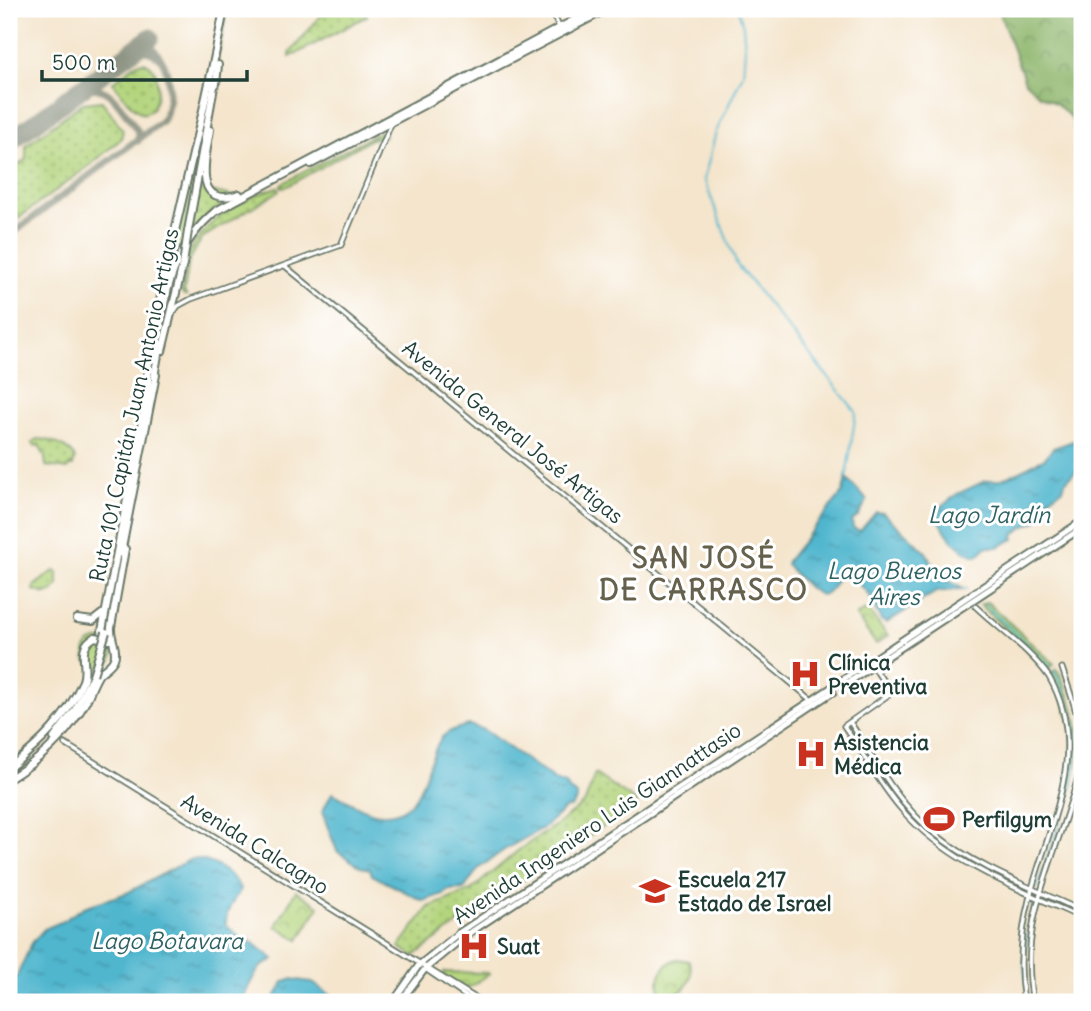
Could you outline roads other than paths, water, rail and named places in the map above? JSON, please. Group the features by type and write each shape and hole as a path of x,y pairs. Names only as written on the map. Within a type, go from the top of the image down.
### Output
{"highway":[{"name":"Ruta 101 Capitán Juan Antonio Artigas","path":"9,774 40,752 57,735 75,710 92,674 104,631 154,377 177,294 226,9"},
{"name":"Ruta 101 Capitán Juan Antonio Artigas","path":"124,526 149,384 147,376 159,300 226,9"},
{"path":"149,384 168,285 183,247 195,230 216,211 595,9"},
{"path":"560,30 607,9"},
{"path":"218,65 203,169 204,181 212,192 223,197 260,186"},
{"path":"154,377 176,270 190,243 202,229 234,205 377,130 392,119"},
{"path":"96,637 112,556 124,526"},
{"path":"9,774 34,762 57,741 79,712 99,675 115,656 111,627 124,526"},
{"path":"77,619 93,621 102,614"},
{"path":"9,774 61,719 80,688 85,675 84,647 90,639 104,638 112,644"},
{"path":"85,661 94,668 106,668"}],"main road":[{"path":"1082,521 843,683 1082,528"},
{"name":"Avenida Ingeniero Luis Giannattasio","path":"393,1002 422,967 460,932 833,690"},
{"name":"Avenida Ingeniero Luis Giannattasio","path":"400,1002 422,967"}],"street":[{"path":"551,9 560,30"},
{"path":"172,315 178,306 191,299 341,245 392,119"},
{"path":"377,130 384,131 387,135"},
{"name":"Avenida General José Artigas","path":"285,266 814,701"},
{"path":"177,294 181,298 191,299"},
{"path":"975,606 1049,677 1065,710 1070,731 1072,755 1069,780 1032,888 1024,923 1021,953 1024,1002"},
{"path":"873,666 891,693 844,726 901,809 930,838 969,864 1031,894 1082,911"},
{"path":"1033,1002 1028,954 1031,924 1076,787 1081,755 1079,726 1062,668"},
{"path":"850,722 888,782 933,833 972,859 1032,888 1039,895 1082,918"},
{"name":"Avenida Calcagno","path":"66,745 482,1002"},
{"name":"Avenida Calcagno","path":"422,967 474,1002"}],"water":[{"name":"Lago Jardín","path":"1082,438 1082,465 1065,482 1063,489 1037,506 1037,521 1023,527 1014,535 1014,539 998,547 986,547 977,556 958,546 948,535 938,516 941,507 957,494 985,481 1012,475 1045,458 1053,448"},
{"name":"Lago Buenos Aires","path":"846,478 867,500 859,515 852,521 853,528 860,531 876,512 883,513 926,552 936,572 936,580 944,578 963,589 936,592 886,623 881,620 867,592 845,572 825,594 820,595 808,587 786,565 787,561 843,492"},
{"path":"469,725 484,730 556,781 566,784 569,790 577,795 577,799 571,807 566,808 543,828 504,850 478,869 464,889 449,890 423,901 372,875 370,869 361,867 337,851 322,812 332,793 370,812 397,812 415,798 440,740 453,730"},
{"name":"Lago Botavara","path":"191,859 213,864 227,872 237,884 241,890 228,911 226,925 242,939 250,941 274,959 259,969 241,1002 9,1002 9,981 16,978 32,943 44,929 84,907 127,893"},
{"path":"291,979 311,982 341,1002 272,1002 284,982"}],"waterway":[{"path":"738,9 745,49 743,74 716,132 704,179 737,265 809,354"},
{"path":"811,356 856,412 846,478"},
{"path":"985,605 1050,666"},
{"path":"1054,671 1069,703 1075,733 1075,764 1068,798"},
{"path":"1037,888 1066,804"},
{"path":"1027,989 1024,963 1034,899"},
{"path":"1027,994 1029,1002"}],"place":[{"name":"Clínica Preventiva","path":"805,674"},
{"name":"Asistencia Médica","path":"811,754"},
{"name":"Perfilgym","path":"939,819"},
{"name":"Escuela 217 Estado de Israel","path":"655,891"},
{"name":"Suat","path":"474,946"}],"district":[{"name":"SAN JOSÉ DE CARRASCO","path":"704,574"}]}
